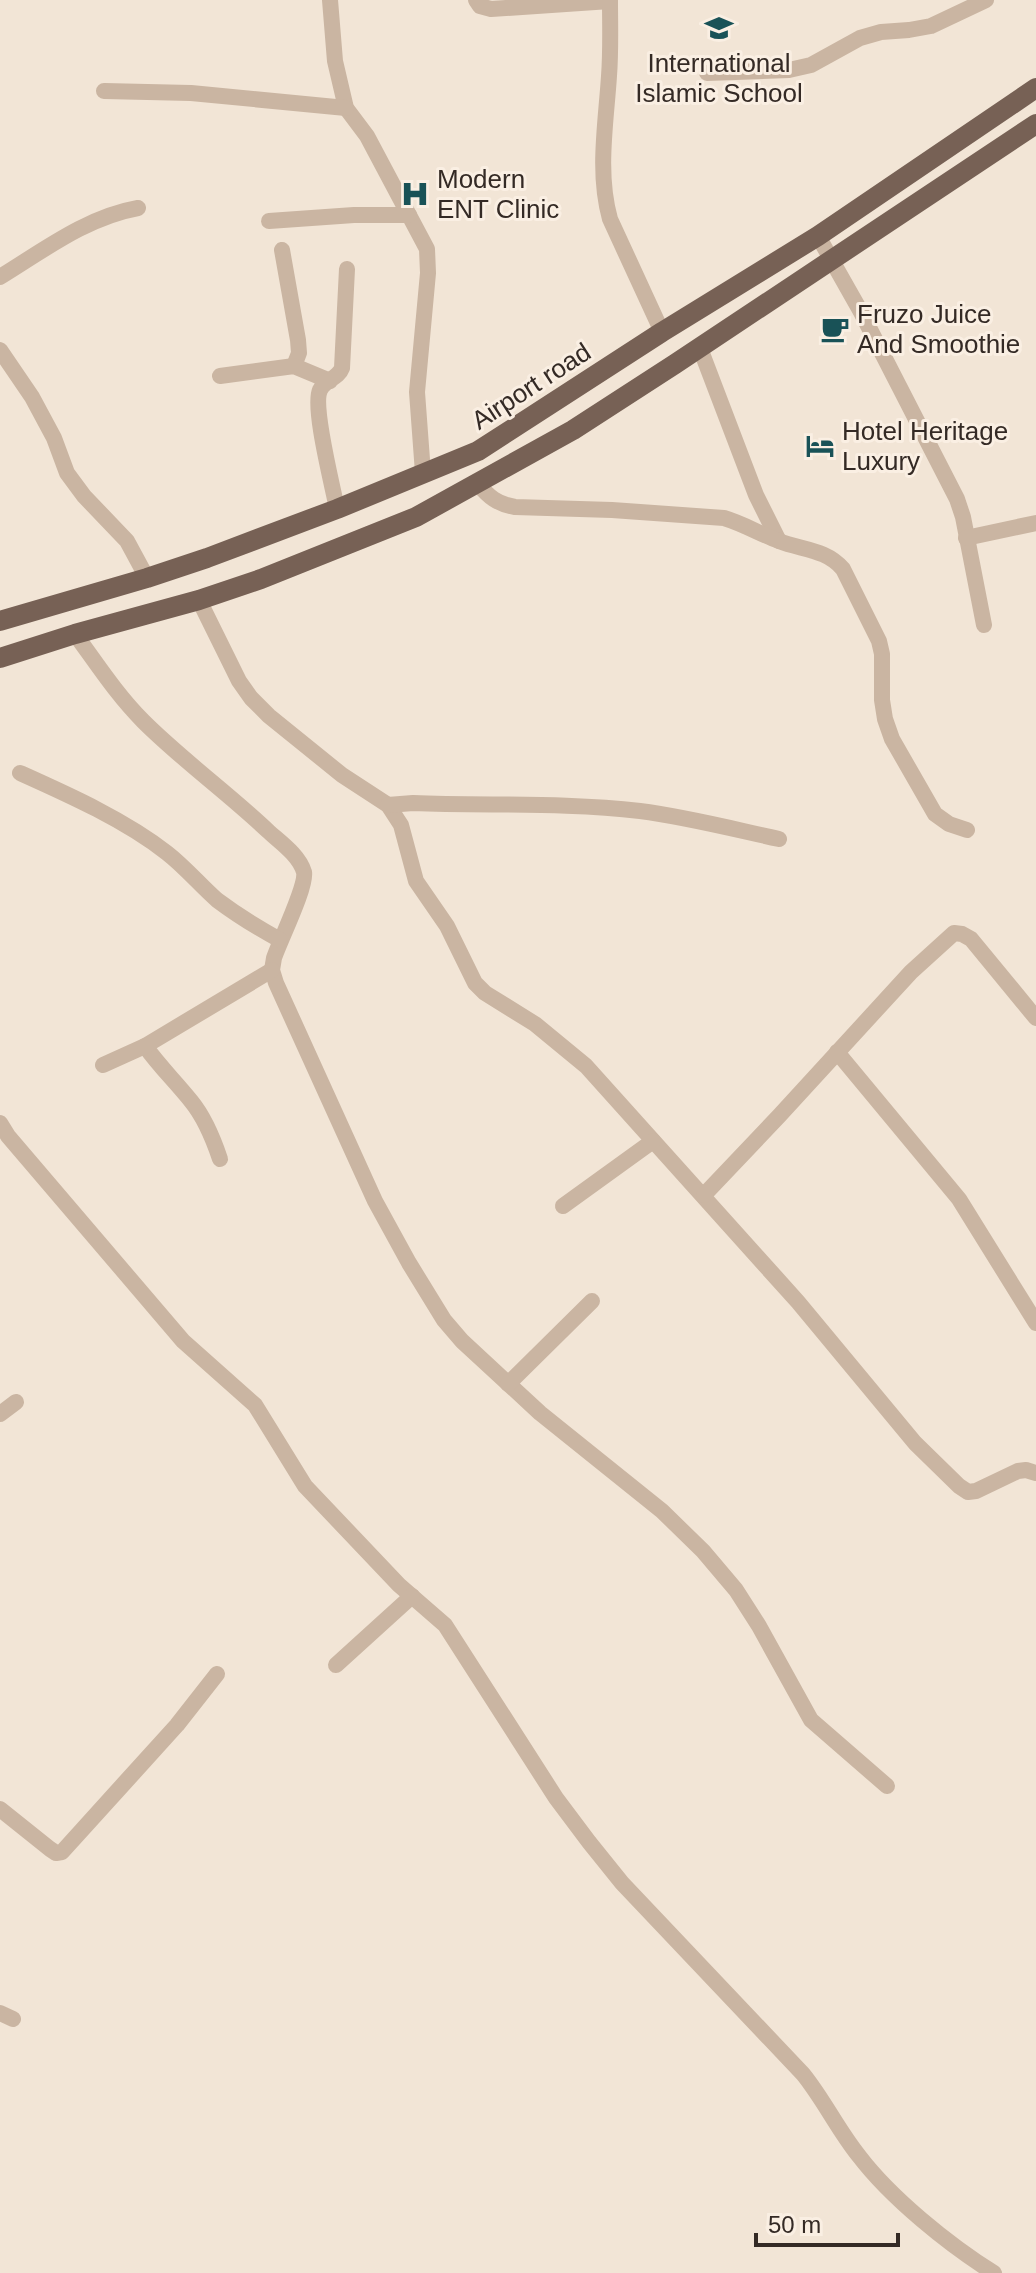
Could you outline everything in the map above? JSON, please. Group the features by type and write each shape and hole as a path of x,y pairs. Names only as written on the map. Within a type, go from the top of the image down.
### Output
{"main road":[{"name":"Airport road","path":"0,621 147,578 337,509 478,451 818,236 1036,88"},
{"path":"0,658 261,579 416,517 573,430 1036,124"}],"street":[{"path":"330,0 335,61 346,108 367,136 425,242 428,256 417,392 423,473"},
{"path":"476,0 480,6 491,9 610,0 603,184 610,219 662,332"},
{"path":"707,73 789,70 811,65 860,38 881,32 931,26 986,0"},
{"path":"104,91 191,93 346,108"},
{"path":"0,277 89,223 138,208"},
{"path":"269,221 409,215"},
{"path":"818,236 957,499 984,625"},
{"path":"282,250 298,340 299,353 294,366"},
{"path":"337,509 318,394 322,385 340,374 342,368 347,269"},
{"path":"700,348 756,495 779,541"},
{"path":"0,350 32,397 54,438 67,473 84,496 127,541 147,578"},
{"path":"220,376 294,366 330,381"},
{"path":"477,483 500,504 515,507 724,518 835,560 843,569 879,641 882,700 892,739 935,814 949,824 967,830"},
{"path":"966,538 1036,523"},
{"path":"199,600 239,681 251,698 342,775 388,805 401,825 416,881 447,926 475,983 485,993 562,1044 586,1066 798,1302 915,1443 968,1492 1018,1471 1036,1473"},
{"path":"75,634 120,696 144,722 231,796 300,864 305,875 280,940 272,970 276,983 350,1149 409,1263 444,1320 462,1341 540,1413 662,1511 703,1551 736,1590 811,1720 887,1786"},
{"path":"20,773 80,800 167,853 215,898 280,940"},
{"path":"388,805 413,803 639,811 779,839"},
{"path":"704,1195 911,972 954,933 971,939 1036,1018"},
{"path":"103,1065 145,1046 272,970"},
{"path":"145,1046 203,1118 220,1159"},
{"path":"837,1052 959,1199 1036,1323"},
{"path":"0,1123 183,1341 255,1405 305,1486 399,1585 445,1625 556,1798 622,1883 803,2074 872,2172 946,2239 994,2273"},
{"path":"563,1206 653,1141"},
{"path":"508,1384 592,1301"},
{"path":"0,1414 16,1402"},
{"path":"336,1665 412,1596"},
{"path":"0,1809 50,1849 56,1853 62,1852 177,1725 217,1674"}],"place":[{"name":"International Islamic School","path":"719,28"},
{"name":"Modern ENT Clinic","path":"415,194"},
{"name":"Fruzo Juice And Smoothie","path":"835,329"},
{"name":"Hotel Heritage Luxury","path":"820,446"}]}
